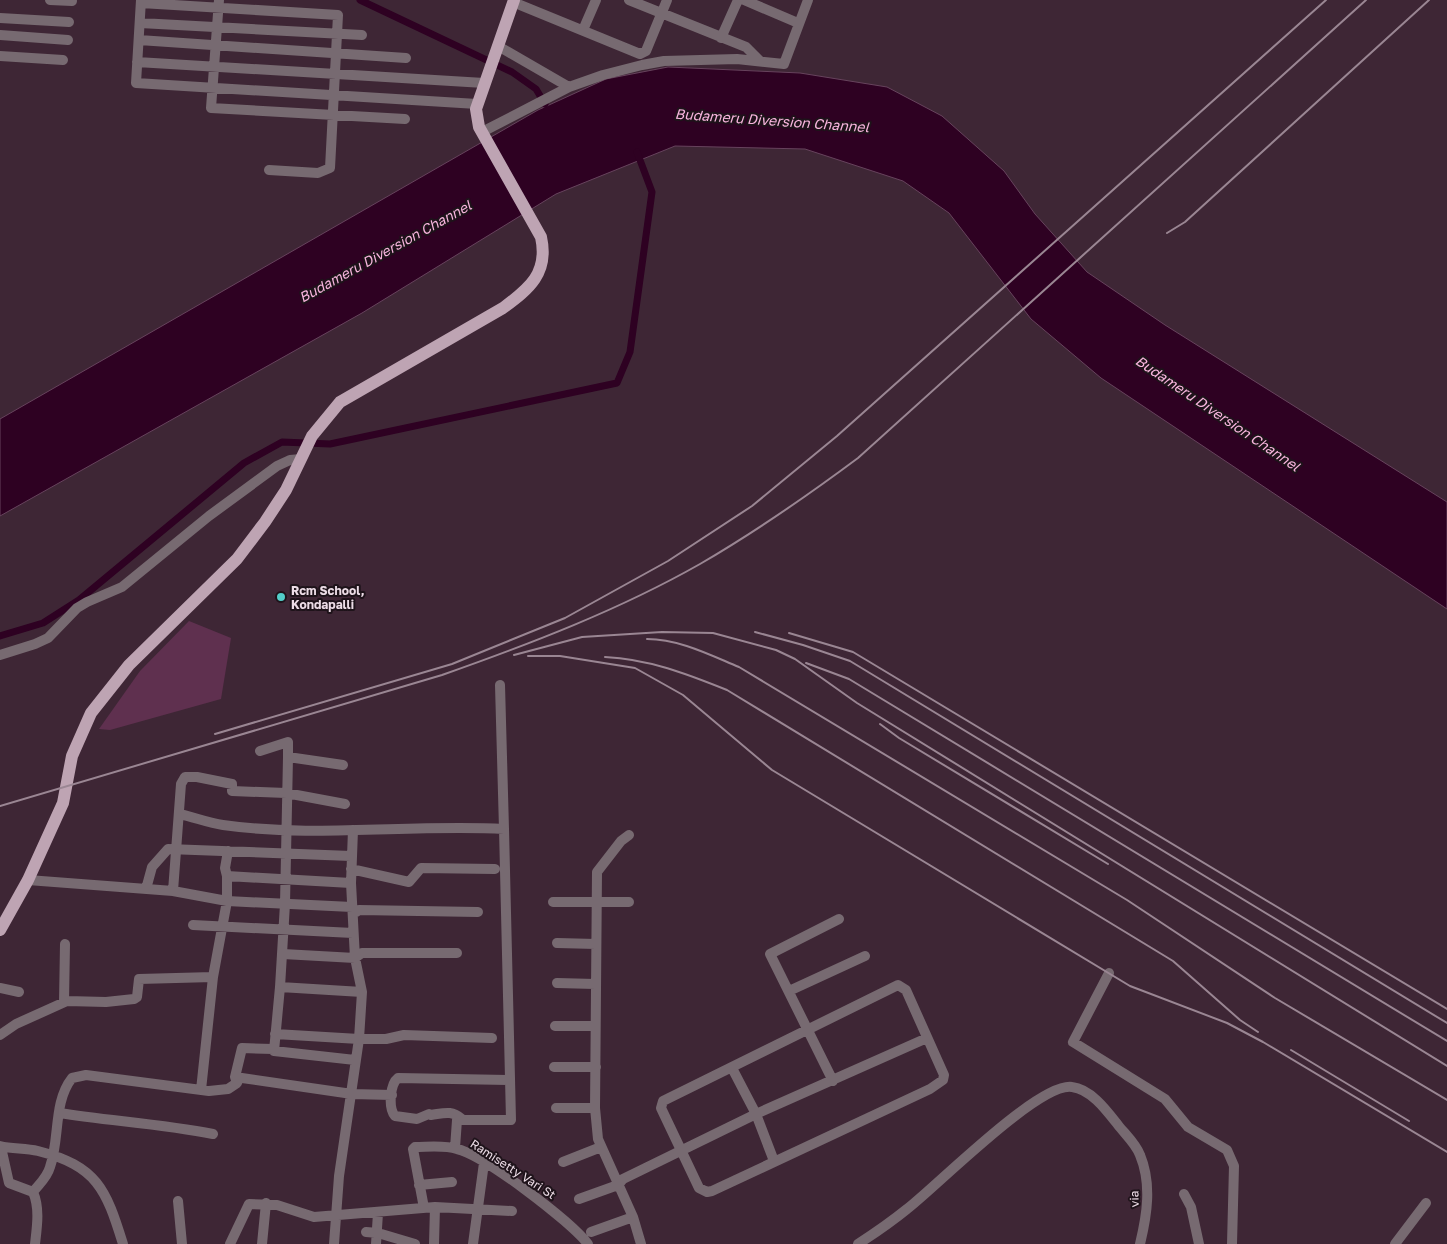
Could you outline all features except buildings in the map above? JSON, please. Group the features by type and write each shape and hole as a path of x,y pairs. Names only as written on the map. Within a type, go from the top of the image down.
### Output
{"main road":[{"path":"0,930 28,880 63,803 72,756 92,713 129,665 237,558 265,522 286,490 309,441 340,402 503,308 523,293 536,279 542,262 543,247 541,237 482,132 476,116 477,104 488,70 514,1"}],"street":[{"path":"50,0 72,1"},
{"path":"583,30 596,0"},
{"path":"629,0 751,50 760,61"},
{"path":"514,1 640,54 646,51 667,0"},
{"path":"721,38 738,0"},
{"path":"744,0 798,23"},
{"path":"482,132 569,87 603,75 664,60 760,61 784,64 808,0"},
{"path":"269,170 318,173 330,168 333,116 334,96 336,52 338,16 219,4 141,2 136,83 334,96 477,104"},
{"path":"219,4 211,108 404,119"},
{"path":"0,18 69,22"},
{"path":"140,23 362,35"},
{"path":"0,36 68,40"},
{"path":"139,40 406,58"},
{"path":"497,47 569,87"},
{"path":"0,56 63,60"},
{"path":"137,62 484,83"},
{"path":"0,655 48,638 78,608 87,602 122,587 209,516 276,466 290,460 301,459"},
{"path":"455,1148 456,1121 462,1119 510,1120 500,685"},
{"path":"260,751 288,742 283,954 273,1049"},
{"path":"288,757 343,765"},
{"path":"173,891 182,781 188,777 232,784 232,791 286,794 345,804"},
{"path":"179,814 222,825 286,829 504,828"},
{"path":"334,1244 339,1176 352,1094 362,992 355,958 352,907 351,856 353,830"},
{"path":"629,835 621,841 597,872 595,1108 601,1147 633,1217 640,1244"},
{"path":"146,889 152,867 168,849 177,851 351,856"},
{"path":"201,1090 214,977 227,901 227,876 225,868 228,851"},
{"path":"351,869 409,882 421,868 495,869"},
{"path":"227,876 351,883"},
{"path":"28,880 173,891 227,901 352,907 356,912 359,910 478,912"},
{"path":"553,902 629,902"},
{"path":"833,1081 809,1029 770,954 839,919"},
{"path":"193,925 354,933"},
{"path":"557,943 596,944"},
{"path":"64,1002 65,944"},
{"path":"283,954 355,958 362,953 457,953"},
{"path":"789,991 865,956"},
{"path":"1108,973 1073,1042 1165,1098 1188,1127 1227,1150 1234,1166 1232,1244"},
{"path":"0,1035 16,1024 64,1002 106,1002 134,999 137,997 139,979 214,977"},
{"path":"557,983 595,984"},
{"path":"898,985 906,990 944,1075 943,1080 930,1089 708,1192 699,1188 660,1108 661,1103 809,1029 898,985"},
{"path":"280,987 362,992"},
{"path":"0,988 19,992"},
{"path":"555,1026 595,1026"},
{"path":"275,1034 358,1039 386,1039 404,1036 492,1038"},
{"path":"579,1199 618,1185 623,1179 680,1150 927,1038"},
{"path":"32,1192 44,1180 53,1156 64,1091 72,1078 78,1075 201,1090 228,1089 237,1083 235,1077 242,1048 273,1049 277,1053 355,1060"},
{"path":"554,1066 596,1067"},
{"path":"732,1068 756,1114 774,1161"},
{"path":"235,1077 352,1094 392,1095"},
{"path":"462,1119 450,1112 429,1114 418,1119 398,1118 392,1114 394,1082 398,1078 508,1080"},
{"name":"via","path":"858,1244 907,1210 1025,1108 1052,1092 1071,1086 1084,1091 1107,1110 1140,1153 1145,1173 1148,1208 1140,1244"},
{"path":"556,1108 595,1108"},
{"path":"59,1113 159,1124 212,1134"},
{"path":"32,1192 4,1184 1,1146 20,1148 53,1156 78,1166 103,1189 123,1244"},
{"name":"Ramisetty Vari St","path":"424,1208 413,1147 455,1148 484,1163 563,1218 588,1239"},
{"path":"563,1162 601,1147"},
{"path":"473,1244 484,1163"},
{"path":"419,1186 452,1182"},
{"path":"32,1192 37,1213 35,1244"},
{"path":"1184,1194 1191,1207 1199,1244"},
{"path":"178,1201 182,1244"},
{"path":"1395,1244 1426,1203"},
{"path":"230,1244 240,1226 247,1204 266,1204 307,1216 378,1213 434,1206 512,1210"},
{"path":"262,1244 266,1204"},
{"path":"434,1206 434,1244"},
{"path":"376,1244 378,1213"},
{"path":"574,1244 633,1217"},
{"path":"366,1232 378,1233 415,1244"}],"shaded area":[{"path":"189,621 231,638 221,699 110,730 99,729 140,671"}],"water":[{"name":"Budameru Diversion Channel","path":"668,67 800,73 887,87 942,116 1004,171 1035,214 1087,272 1165,325 1447,502 1447,609 1101,378 1031,319 949,213 903,181 805,149 675,146 556,194 362,313 0,516 0,419 538,110 606,79"}],"waterway":[{"path":"360,0 512,72 536,89 545,104"},
{"path":"0,636 43,623 79,600 244,463 282,442 330,444 617,383 630,352 652,192 637,152"}],"railway":[{"path":"215,734 452,664 565,618 668,561 752,506 837,436 1326,0"},
{"path":"0,806 442,675 574,625 669,581 700,564 780,513 858,458 1366,0"},
{"path":"1167,233 1185,222 1429,0"},
{"path":"514,655 582,637 662,632 713,633 776,650 795,659 857,703 1447,1066"},
{"path":"755,632 803,645 850,661 1447,1023"},
{"path":"789,633 853,652 1447,1009"},
{"path":"647,639 683,645 739,667 1127,900 1275,998 1447,1100"},
{"path":"528,656 560,656 635,668 683,695 772,770 1130,986 1227,1023 1263,1042 1447,1152"},
{"path":"605,657 652,664 727,690 1173,961 1240,1020 1258,1032"},
{"path":"806,663 849,679 1447,1041"},
{"path":"880,724 899,738 1108,864"},
{"path":"1291,1050 1409,1121"}],"place":[{"name":"Rcm School, Kondapalli","path":"281,597"}]}
